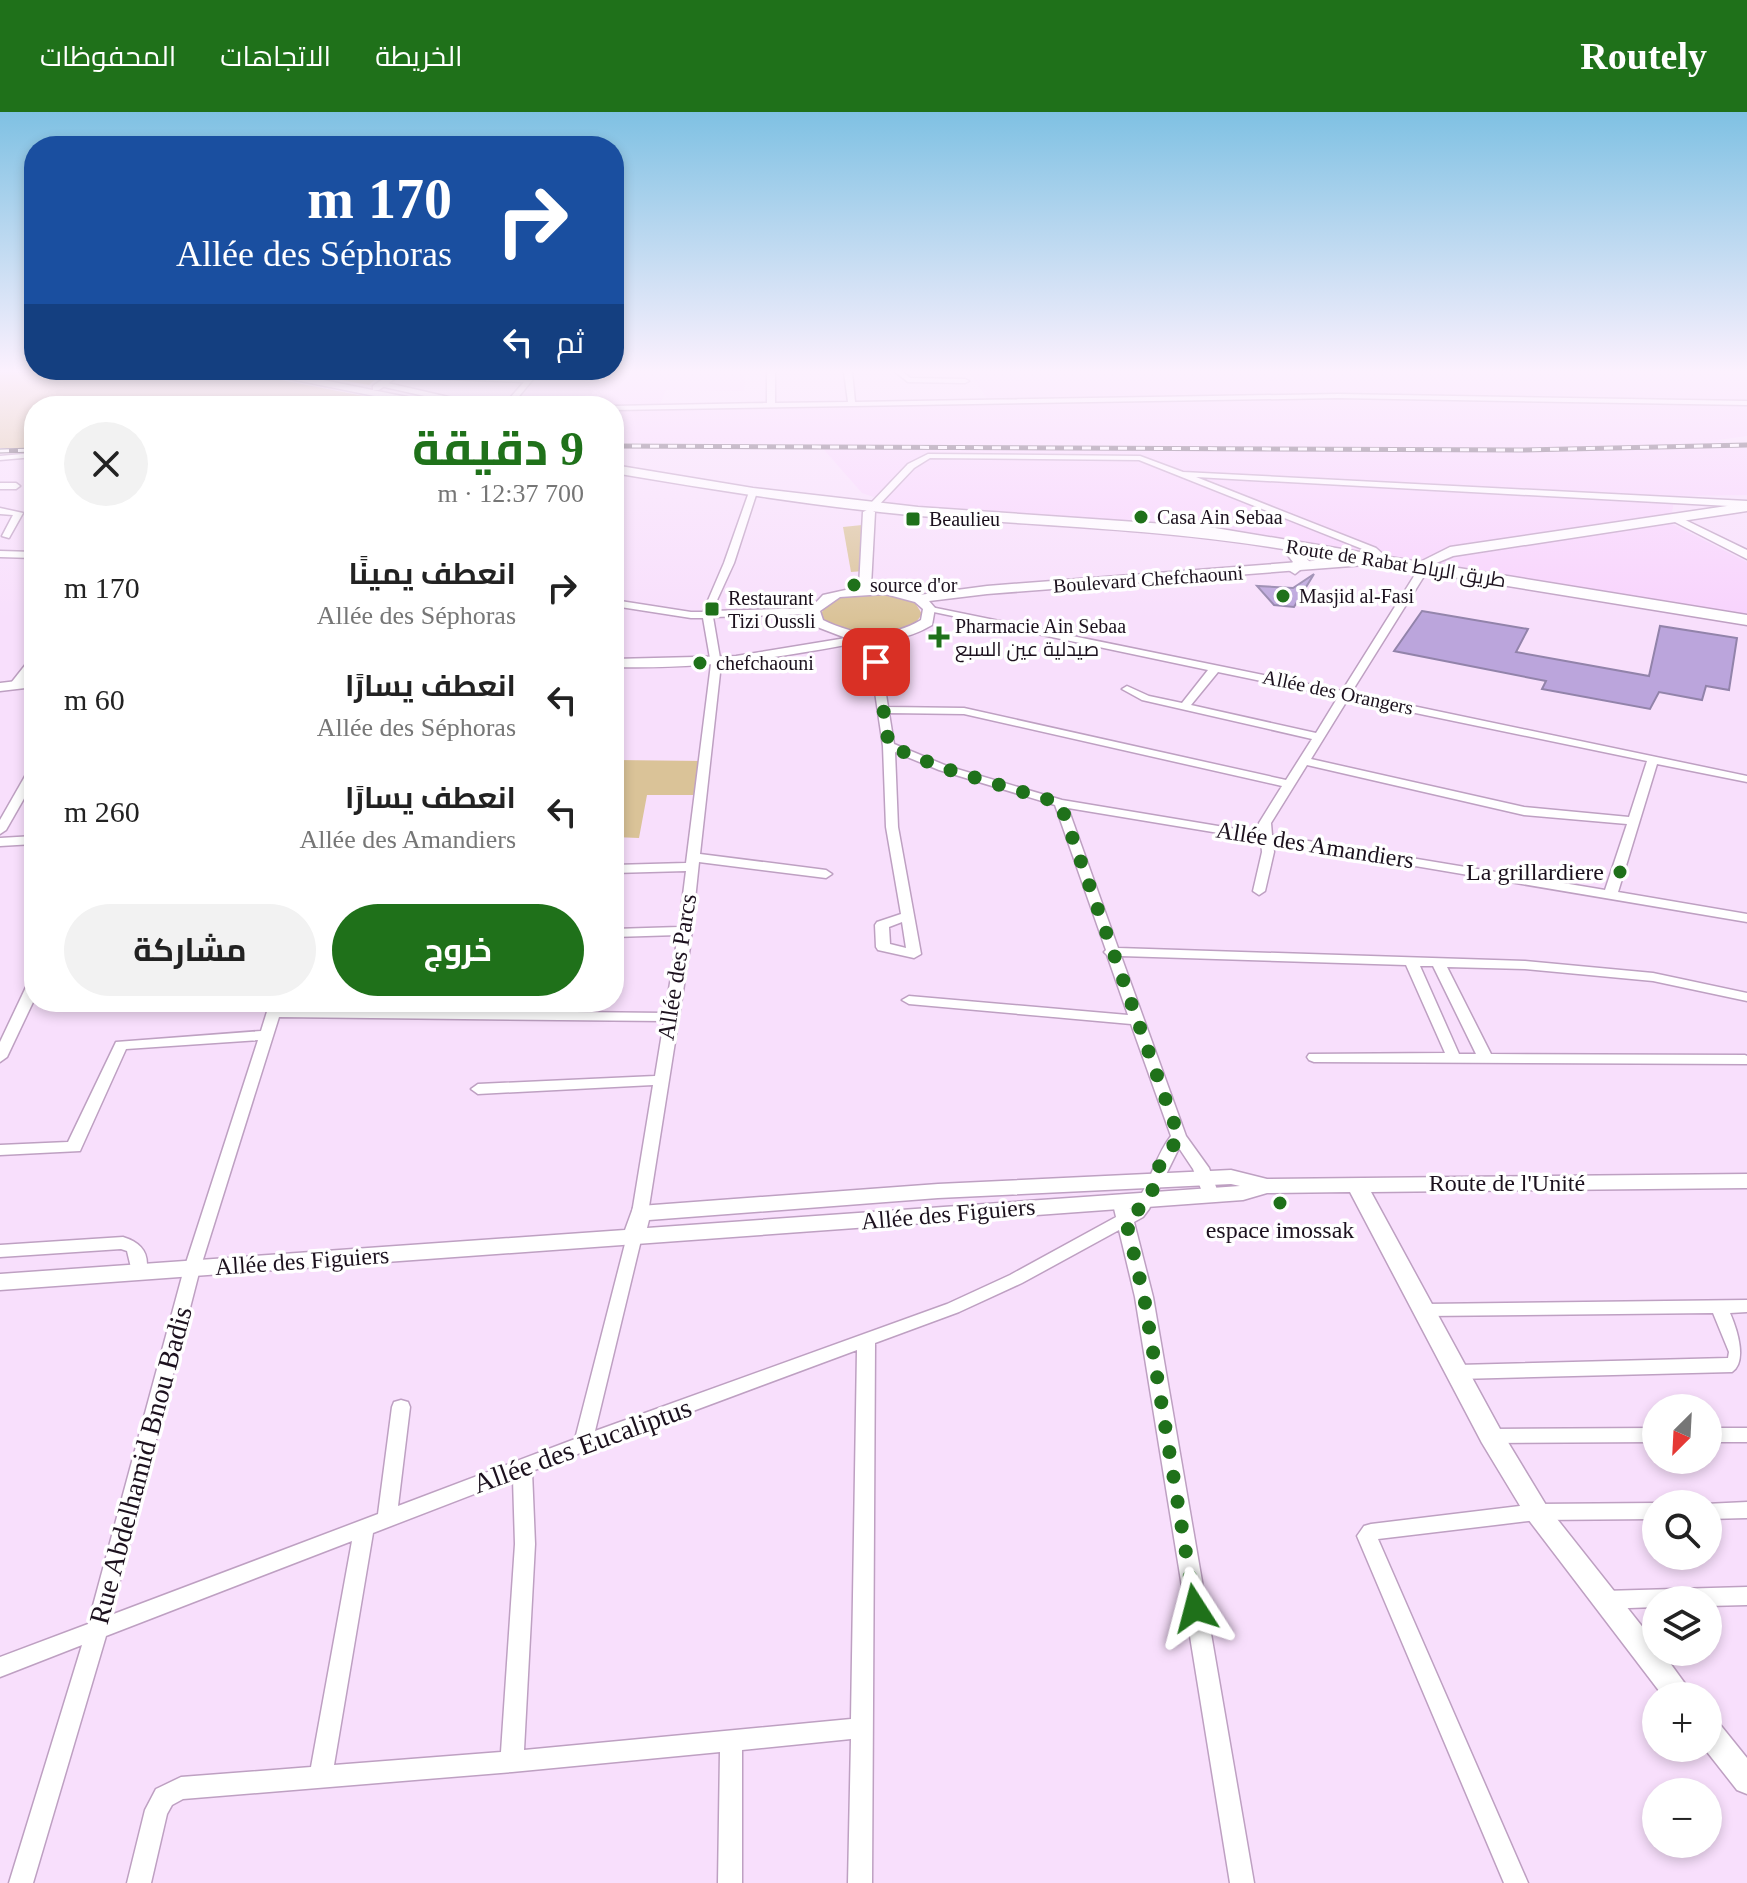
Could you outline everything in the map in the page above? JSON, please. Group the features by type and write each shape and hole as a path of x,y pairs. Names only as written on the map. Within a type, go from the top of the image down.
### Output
{"main road":[{"name":"Route de Rabat طريق الرباط","path":"624,471 752,495"},
{"name":"Route de Rabat طريق الرباط","path":"624,478 871,509 1187,535 1372,562"},
{"path":"1421,570 1435,557 1450,552 1747,506"},
{"name":"Route de Rabat طريق الرباط","path":"871,509 1164,527 1747,626"},
{"path":"1289,551 1302,562 1295,569"},
{"name":"Route de Rabat طريق الرباط","path":"1421,570 1747,620"}],"street":[{"path":"0,458 24,456"},
{"path":"865,590 866,521 871,509 918,460 928,456 1127,456 1185,474 1373,550 1380,556 1372,562"},
{"path":"1185,474 1747,506"},
{"path":"0,486 16,486"},
{"path":"707,614 752,495"},
{"path":"0,511 19,513 6,536"},
{"path":"1675,518 1746,554"},
{"path":"0,554 24,555"},
{"name":"Boulevard Chefchaouni","path":"814,611 825,599 865,590 904,593 924,604 987,590 1372,562"},
{"path":"1259,891 1267,864 1265,823 1421,570"},
{"path":"624,663 716,664 826,647 918,628 927,622 924,604"},
{"name":"Allée des Orangers","path":"924,604 1747,779"},
{"path":"624,605 678,614 814,611 817,622 833,632 868,638"},
{"name":"Allée des Parcs","path":"583,1443 640,1213 685,931 716,664 707,614"},
{"path":"826,647 833,632"},
{"path":"868,638 889,746 892,827 908,916"},
{"path":"1184,707 1216,667"},
{"path":"7,686 24,670"},
{"path":"1127,689 1146,698 1318,737"},
{"path":"883,710 964,711 1289,784"},
{"name":"Allée des Amandiers","path":"889,746 943,768 1060,803 1747,918"},
{"path":"1611,893 1653,759"},
{"path":"1304,761 1524,811 1633,821"},
{"path":"0,830 24,788"},
{"path":"1060,803 1179,1137 1208,1186"},
{"path":"0,842 24,841"},
{"path":"624,868 693,862 826,874"},
{"path":"624,933 685,931"},
{"path":"1111,952 1437,961 1617,972 1688,983 1747,997"},
{"path":"1411,961 1453,1056"},
{"path":"1437,961 1485,1056"},
{"path":"909,1000 1139,1020"},
{"path":"0,1057 24,1006"},
{"name":"Rue Abdelhamid Bnou Badis","path":"21,1883 96,1633 192,1269 274,1012"},
{"path":"451,1012 671,1017"},
{"path":"0,1150 74,1147 121,1045 266,1035"},
{"path":"1314,1057 1745,1060"},
{"path":"478,1089 660,1080"},
{"path":"1152,1190 1179,1137"},
{"name":"Route de l'Unité","path":"1267,1186 1747,1181"},
{"path":"1356,1184 1491,1436 1537,1512 1669,1682"},
{"name":"Allée des Figuiers","path":"640,1213 938,1191 1152,1190 1208,1186 1247,1193 1267,1186"},
{"name":"Allée des Figuiers","path":"0,1282 634,1236 1123,1210 1152,1190"},
{"path":"1123,1210 1144,1297 1242,1883"},
{"name":"Allée des Eucaliptus","path":"0,1667 96,1633 583,1443 866,1341 1003,1285 1123,1210"},
{"path":"0,1251 123,1243 135,1248 139,1272"},
{"path":"1458,1372 1732,1365 1738,1359 1738,1352 1719,1306"},
{"path":"1426,1310 1747,1306"},
{"path":"860,1883 866,1341"},
{"path":"387,1518 401,1407"},
{"path":"1491,1436 1642,1435"},
{"path":"1722,1435 1747,1435"},
{"path":"512,1762 525,1544 522,1468"},
{"path":"1722,1511 1747,1510"},
{"path":"1516,1883 1367,1536 1371,1532 1537,1512 1642,1511"},
{"path":"321,1775 364,1527"},
{"path":"1603,1600 1747,1596"},
{"path":"139,1883 156,1810 164,1797 181,1788 512,1762 861,1728"},
{"path":"730,1883 731,1741"},
{"path":"1722,1749 1747,1780"}],"shaded area":[{"path":"828,455 1747,455 1747,495 1675,496 1670,523 1747,562 1747,614 1179,524 897,505 862,493"},
{"path":"862,525 864,571 851,572 843,527"},
{"path":"876,592 914,601 922,614 902,630 873,635 843,630 821,617 824,604 845,594"},
{"path":"624,760 704,761 695,795 647,795 639,838 624,837"}],"building":[{"name":"Masjid al-Fasi","path":"1314,574 1294,607 1274,605 1257,586 1293,588"},
{"path":"1422,611 1528,629 1516,652 1649,676 1660,626 1737,638 1729,690 1706,686 1702,700 1659,692 1650,709 1542,689 1546,681 1394,651"}],"place":[{"name":"Casa Ain Sebaa","path":"1141,517"},
{"name":"Beaulieu","path":"913,519"},
{"name":"source d'or","path":"854,585"},
{"name":"Masjid al-Fasi","path":"1283,596"},
{"name":"Restaurant Tizi Oussli","path":"712,609"},
{"name":"Pharmacie Ain Sebaa صيدلية عين السبع","path":"939,637"},
{"name":"chefchaouni","path":"700,663"},
{"name":"La grillardiere","path":"1620,872"},
{"name":"espace imossak","path":"1280,1203"}],"route":[{"path":"876,662 889,746 943,768 1060,803 1179,1137 1156,1171 1151,1198 1126,1221 1144,1297 1195,1608"}]}
